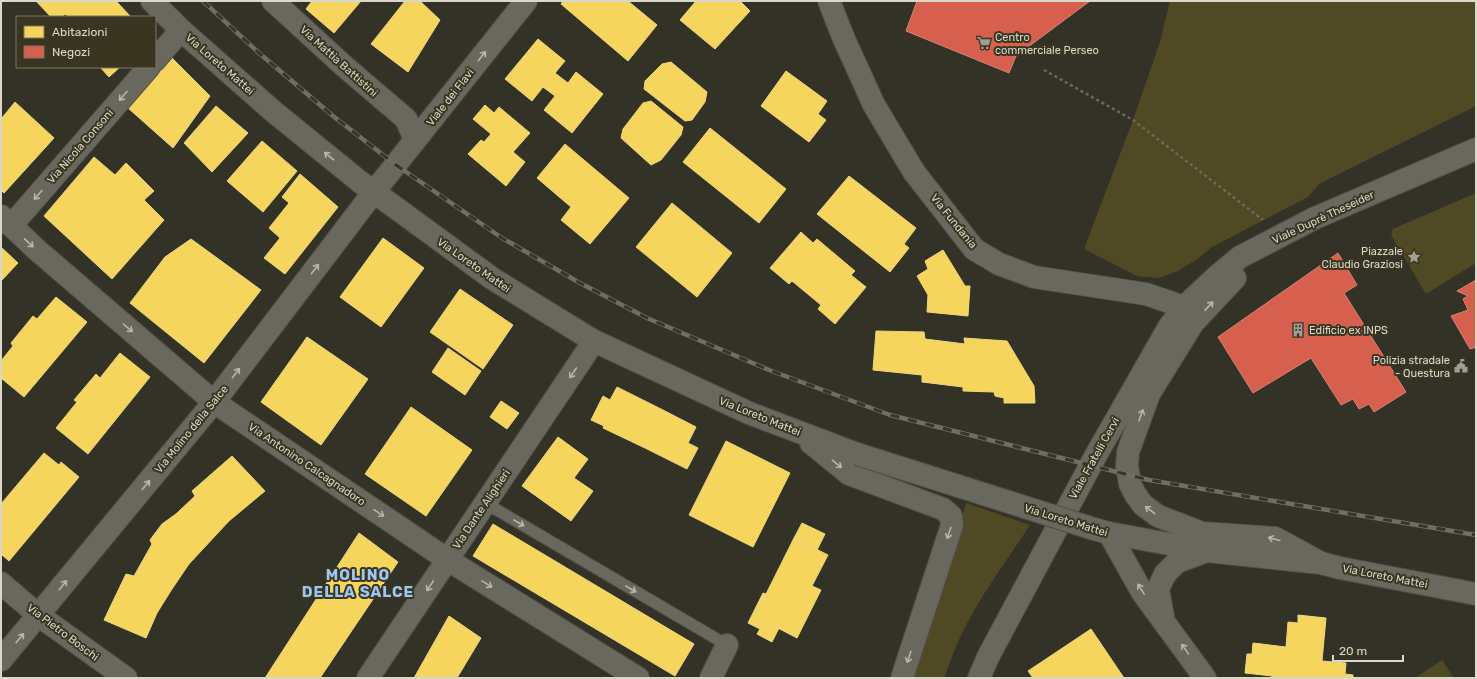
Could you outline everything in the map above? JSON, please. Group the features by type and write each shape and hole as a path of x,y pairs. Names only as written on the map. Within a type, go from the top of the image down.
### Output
{"street":[{"name":"Via Loreto Mattei","path":"152,1 181,30 274,112 366,187 493,279 594,341 749,413 857,454 1101,531 1207,551 1321,562 1340,568 1476,594"},
{"name":"Via Mattia Battistini","path":"273,1 344,66 406,119 413,135 413,143"},
{"name":"Viale dei Flavi","path":"366,187 413,143 526,1"},
{"name":"Via Fundania","path":"829,1 844,39 874,105 914,172 974,249 999,264 1034,277 1146,294 1184,307"},
{"path":"156,59 181,30"},
{"name":"Via Nicola Consoni","path":"6,221 148,68"},
{"path":"406,119 416,122 432,119"},
{"name":"Viale Duprè Theseider","path":"1184,307 1240,257 1315,218 1476,149"},
{"name":"Via Molino della Salce","path":"1,660 214,402 359,211 366,187"},
{"path":"1315,218 1266,252 1237,276 1193,323 1149,394 1128,452 1127,466 1130,484 1135,494 1143,504 1158,516 1202,533 1275,538 1321,562"},
{"name":"Via Antonino Calcagnadoro","path":"6,221 36,250 214,402 448,560 638,678"},
{"name":"Viale Fratelli Cervi","path":"979,678 992,650 1092,462 1169,327 1184,307"},
{"name":"Via Dante Alighieri","path":"368,678 594,341"},
{"path":"796,431 849,474 943,509 951,516 952,525 902,678"},
{"path":"1101,531 1142,592 1164,620 1205,678"},
{"path":"1164,620 1158,588 1165,574 1178,562 1207,551"},
{"name":"Via Pietro Boschi","path":"1,583 38,615 126,678"},
{"path":"711,678 726,645"}],"lane":[{"path":"485,503 726,645"}],"path":[{"path":"1044,70 1134,120 1282,236"}],"shaded area":[{"path":"1170,1 1476,1 1476,106 1319,184 1308,197 1212,247 1196,260 1178,271 1158,278 1137,276 1084,249 1133,120 1160,42"},
{"path":"1476,193 1476,263 1426,294 1391,235 1393,229"},
{"path":"966,503 1030,525 980,601 962,633 944,678 912,678 950,560"},
{"path":"1442,660 1454,678 1415,678"}],"building: Abitazioni":[{"path":"36,1 116,1 130,16 68,16 65,14 63,16 50,16"},
{"path":"312,1 361,1 334,33 306,9"},
{"path":"405,1 420,1 440,20 408,72 371,44"},
{"path":"563,1 628,1 657,25 628,61 561,4"},
{"path":"696,1 740,1 750,11 715,49 680,20"},
{"path":"538,39 565,61 555,73 568,83 576,72 603,94 572,133 544,110 555,96 543,87 532,101 505,79"},
{"path":"172,58 210,96 173,148 128,108"},
{"path":"671,62 707,92 705,102 692,120 685,121 644,89 645,81 662,64"},
{"path":"101,68 119,68 109,77"},
{"path":"786,71 827,101 818,114 826,120 809,142 761,106"},
{"path":"651,101 683,127 681,135 661,160 651,165 621,138 623,129 643,103"},
{"path":"15,102 54,138 4,193 1,190 1,119"},
{"path":"485,105 494,113 499,107 530,133 513,152 525,162 506,186 468,154 481,140 484,142 491,134 473,119"},
{"path":"216,106 248,133 212,172 184,143"},
{"path":"710,128 786,189 759,223 683,162"},
{"path":"262,141 297,171 263,212 227,181"},
{"path":"565,144 629,198 590,244 561,220 571,207 537,178"},
{"path":"94,157 115,175 126,163 154,191 144,200 164,220 112,279 44,216"},
{"path":"300,174 338,207 285,274 264,258 280,238 269,228 289,203 282,197"},
{"path":"849,176 916,228 904,244 909,248 890,272 817,214"},
{"path":"672,203 732,253 697,297 636,247"},
{"path":"801,232 813,243 817,239 855,271 851,275 866,287 835,324 818,309 821,305 792,281 789,284 770,268"},
{"path":"383,238 424,268 381,327 340,297"},
{"path":"191,239 261,290 204,363 130,303 165,257"},
{"path":"1,247 18,263 1,281"},
{"path":"943,250 965,286 970,286 968,316 927,312 928,295 917,276 928,269 925,261"},
{"path":"460,289 513,325 483,369 430,332"},
{"path":"56,297 87,322 24,397 1,378 1,361 13,346 11,343 33,316 37,319"},
{"path":"876,331 924,332 925,339 965,344 964,338 1007,341 1034,386 1035,403 1004,403 1004,398 995,396 994,392 963,391 963,387 922,382 922,375 873,370"},
{"path":"307,337 368,379 321,445 261,402"},
{"path":"448,348 481,371 465,395 432,372"},
{"path":"120,353 150,377 88,454 56,428 77,402 74,400 96,374 100,378"},
{"path":"617,387 663,410 645,448 603,428 604,426 591,420 603,396 610,400"},
{"path":"501,401 519,413 507,429 490,417"},
{"path":"411,407 472,450 426,516 365,474"},
{"path":"663,410 696,427 688,443 698,448 687,469 645,448"},
{"path":"558,437 588,459 574,478 593,491 571,521 522,486"},
{"path":"726,441 790,473 753,547 689,515"},
{"path":"44,453 59,465 61,462 79,477 9,561 1,554 1,504"},
{"path":"232,456 265,491 229,521 189,564 157,613 146,638 104,620 126,574 134,576 152,544 150,540 162,524 176,514 195,496 192,491"},
{"path":"802,523 825,534 817,550 794,538"},
{"path":"493,524 694,644 675,676 473,556"},
{"path":"359,533 398,562 320,678 265,678"},
{"path":"794,538 828,555 812,586 821,590 797,638 755,616"},
{"path":"763,593 766,594 755,616 779,628 772,642 757,634 760,629 748,623"},
{"path":"1298,615 1326,618 1322,661 1346,663 1345,674 1353,675 1353,678 1272,678 1272,676 1245,673 1247,654 1252,654 1253,643 1286,647 1288,622 1298,623"},
{"path":"449,616 481,638 457,678 414,678"},
{"path":"1091,629 1124,678 1033,678 1028,671"}],"building: Negozi":[{"name":"Centro commerciale Perseo","path":"917,1 1090,1 1016,56 1009,73 906,31"},
{"name":"Edificio ex INPS","path":"1338,253 1357,285 1344,293 1406,392 1374,412 1369,404 1359,409 1353,399 1341,405 1311,358 1253,393 1218,337"},
{"path":"1476,280 1476,347 1470,349 1451,316 1468,310 1463,299 1468,296 1457,291"}],"railway":[{"path":"203,1 259,53 333,116 396,165 502,238 580,283 647,318 769,370 890,415 1149,480 1476,535"}],"place":[{"name":"Centro commerciale Perseo","path":"984,43"},
{"name":"Piazzale Claudio Graziosi","path":"1414,257"},
{"name":"Edificio ex INPS","path":"1298,330"},
{"name":"Polizia stradale - Questura","path":"1461,366"}],"district":[{"name":"MOLINO DELLA SALCE","path":"358,584"}]}
